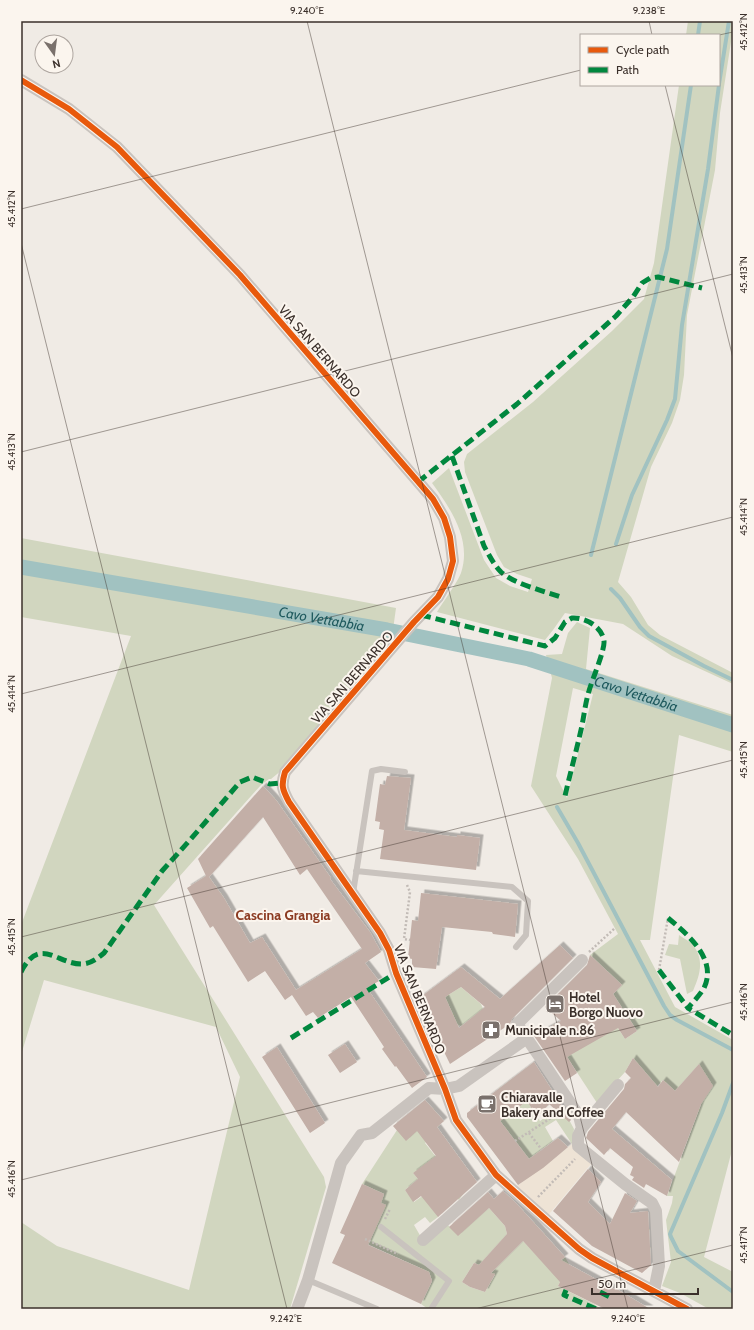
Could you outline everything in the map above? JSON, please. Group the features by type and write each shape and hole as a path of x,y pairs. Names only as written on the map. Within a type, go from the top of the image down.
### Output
{"street":[{"name":"VIA SAN BERNARDO","path":"21,80 69,109 117,146 240,275 433,499 444,518 450,537 453,560 448,579 438,597 414,622 285,772 282,783 284,793 380,933 389,950 396,973 445,1089 456,1120 496,1175 579,1249 592,1258 687,1309"},
{"path":"582,960 517,1024 578,1116 582,1128"},
{"path":"297,1309 308,1280 341,1163 361,1135 372,1133 429,1088 445,1089 459,1086 527,1038"},
{"path":"618,1085 582,1128 578,1136 578,1146 625,1184 652,1203 656,1211 659,1266 654,1291"},
{"path":"423,1240 496,1175"}],"lane":[{"path":"352,893 372,771 381,769 406,772"},
{"path":"356,871 512,887 528,901 526,935 516,947"},
{"path":"382,1227 449,1281 431,1309"},
{"path":"415,1254 423,1240"},
{"path":"308,1280 377,1309"}],"path":[{"path":"402,876 410,892 404,939 410,940"},
{"path":"659,970 668,918"},
{"path":"582,960 615,928"},
{"path":"515,1141 571,1105"},
{"path":"529,1133 542,1150"},
{"path":"534,1201 584,1150"}],"green space":[{"path":"688,21 733,21 720,113 715,170 687,315 684,375 680,400 672,423 651,467 618,582 631,597 648,625 660,635 733,673 733,684 672,656 623,624 565,613 545,640 437,612 459,577 464,561 462,537 458,525 446,503 432,483 449,468 484,560 496,578 510,586 528,592 532,579 517,574 504,567 497,555 465,472 464,462 467,454 533,402 612,331 644,299 654,263 679,86 720,86 720,34 686,34"},
{"path":"21,538 396,608 391,644 282,770 261,785 154,905 324,1177 326,1187 290,1309 21,1309 21,1222 57,1246 189,1290 240,1077 216,1027 44,980 21,1055 21,925 131,636 21,617"},
{"path":"577,622 590,628 586,669 733,715 733,752 679,735 650,940 640,940 675,1007 733,1040 733,1139 731,1154 704,1257 733,1272 733,1309 709,1309 680,1293 662,1286 671,1262 666,1220 673,1196 667,1196 701,1104 699,1064 675,1091 663,1080 657,1086 633,1058 625,1072 597,1103 567,1057 602,1003 625,1039 637,1031 613,994 622,985 590,955 618,934 578,859 531,786 552,678 546,655 562,654 568,633","holes":["573,688 593,694 567,798 556,776"]},
{"path":"679,935 692,944 699,955 700,961 696,985 693,991 687,994 680,959 665,955 669,944 678,945"},
{"path":"461,987 481,1004 483,1009 461,1026 457,1024 445,997"},
{"path":"527,1101 540,1121 552,1112 557,1119 566,1114 574,1129 572,1144 556,1120 545,1127 553,1141 529,1159 500,1121"},
{"path":"421,1127 434,1134 425,1143 440,1162 413,1173 418,1179 405,1190 414,1202 450,1176 463,1194 459,1200 452,1193 438,1217 430,1223 425,1217 414,1225 425,1244 447,1224 458,1235 489,1208 505,1226 507,1234 479,1265 474,1263 462,1282 470,1287 485,1292 495,1275 491,1273 523,1241 550,1270 565,1257 569,1264 558,1286 601,1309 428,1309 421,1304 432,1281 429,1272 363,1242 384,1194 362,1184 397,1130"}],"shaded area":[{"path":"572,1144 591,1164 545,1219 517,1186"}],"building":[{"path":"387,776 411,778 404,830 457,837 457,835 480,838 476,870 380,859 384,830 379,829 380,822 375,821 380,784 385,785"},
{"path":"263,786 276,800 331,878 330,879 370,932 381,952 365,963 379,981 367,988 427,1077 412,1088 382,1049 384,1047 351,997 318,1018 313,1012 306,1016 292,995 285,1000 265,971 248,982 213,926 210,928 187,888 206,876 198,859","holes":["263,817 300,875 307,869 362,949 296,990 262,937 250,943 224,898 209,877"]},
{"path":"421,893 518,904 515,937 493,934 492,932 442,927 436,969 412,967 412,959 408,958 412,920 418,921"},
{"path":"560,945 573,958 512,1019 510,1024 450,1064 418,999 461,967 500,999","holes":["461,987 485,1007 459,1028 445,997"]},
{"path":"590,955 622,985 613,994 637,1031 625,1039 618,1028 567,1057 577,1073 565,1081 534,1036 561,1021 545,1007 587,965"},
{"path":"345,1044 357,1062 340,1073 328,1055"},
{"path":"277,1047 325,1123 310,1133 262,1057"},
{"path":"633,1058 658,1087 663,1080 675,1091 699,1064 713,1086 701,1104 679,1162 626,1112 612,1129 672,1180 667,1196 646,1184 644,1188 632,1180 634,1177 630,1175 633,1167 610,1148 604,1155 586,1138 588,1132 624,1089 625,1084 631,1078 625,1072"},
{"path":"534,1062 571,1120 569,1122 549,1104 537,1117 527,1101 500,1121 529,1159 558,1138 568,1147 543,1168 518,1185 467,1117 467,1113"},
{"path":"425,1100 444,1121 437,1127 477,1182 438,1217 421,1196 413,1202 405,1190 418,1179 413,1173 436,1156 417,1131 406,1141 393,1126"},
{"path":"588,1169 601,1182 588,1202 610,1224 625,1193 637,1201 630,1213 648,1211 651,1265 642,1273 592,1246 553,1211"},
{"path":"362,1184 384,1194 381,1203 386,1205 368,1245 429,1272 432,1281 421,1304 332,1263 345,1235 340,1233"},
{"path":"503,1191 516,1203 565,1257 561,1260 614,1289 615,1288 650,1309 605,1309 558,1286 560,1282 523,1241 491,1273 495,1274 485,1292 470,1287 462,1282 474,1263 479,1265 507,1234 505,1226 489,1208 458,1236 449,1227 488,1192 494,1199"}],"waterway":[{"path":"698,34 700,21"},
{"path":"720,78 729,21"},
{"path":"591,555 667,249 691,86"},
{"path":"616,544 632,495 667,420 675,399 682,325 708,169 719,86"},
{"name":"Cavo Vettabbia","path":"21,567 387,630 529,659 733,725"},
{"path":"611,589 620,598 640,627 649,636 733,680"},
{"path":"557,807 578,843 670,1015 733,1050"},
{"path":"733,1083 722,1113 670,1234 678,1251 733,1292"}],"marked path":[{"path":"418,482 517,404 616,316 633,297 642,283 650,278 658,277 702,288"},
{"path":"452,456 484,546 496,566 501,572 513,580 561,597"},
{"path":"421,615 545,646 555,638 565,622 572,618 587,621 600,631 603,636 604,645 588,696 565,796"},
{"path":"21,972 28,961 35,955 42,953 74,963 83,964 89,963 104,953 162,871 240,782 252,777 270,784 282,783"},
{"path":"668,918 684,932 698,948 704,957 707,967 707,977 704,988 688,1008 733,1035"},
{"path":"659,970 688,1008"},
{"path":"291,1038 396,973"},
{"path":"566,1290 564,1295 596,1309"},
{"path":"600,1292 610,1297"}],"cycle path":[{"path":"21,80 69,109 117,147 240,275 433,499 444,518 450,537 453,561 448,579 438,597 414,622 285,772 283,780 284,790 289,802 380,933 389,950 396,973 445,1089 456,1120 496,1175 579,1249 592,1258 687,1309"}],"place":[{"name":"Hotel Borgo Nuovo","path":"555,1004"},
{"name":"Municipale n.86","path":"491,1030"},
{"name":"Chiaravalle Bakery and Coffee","path":"487,1104"}],"district":[{"name":"Cascina Grangia","path":"283,915"}]}
